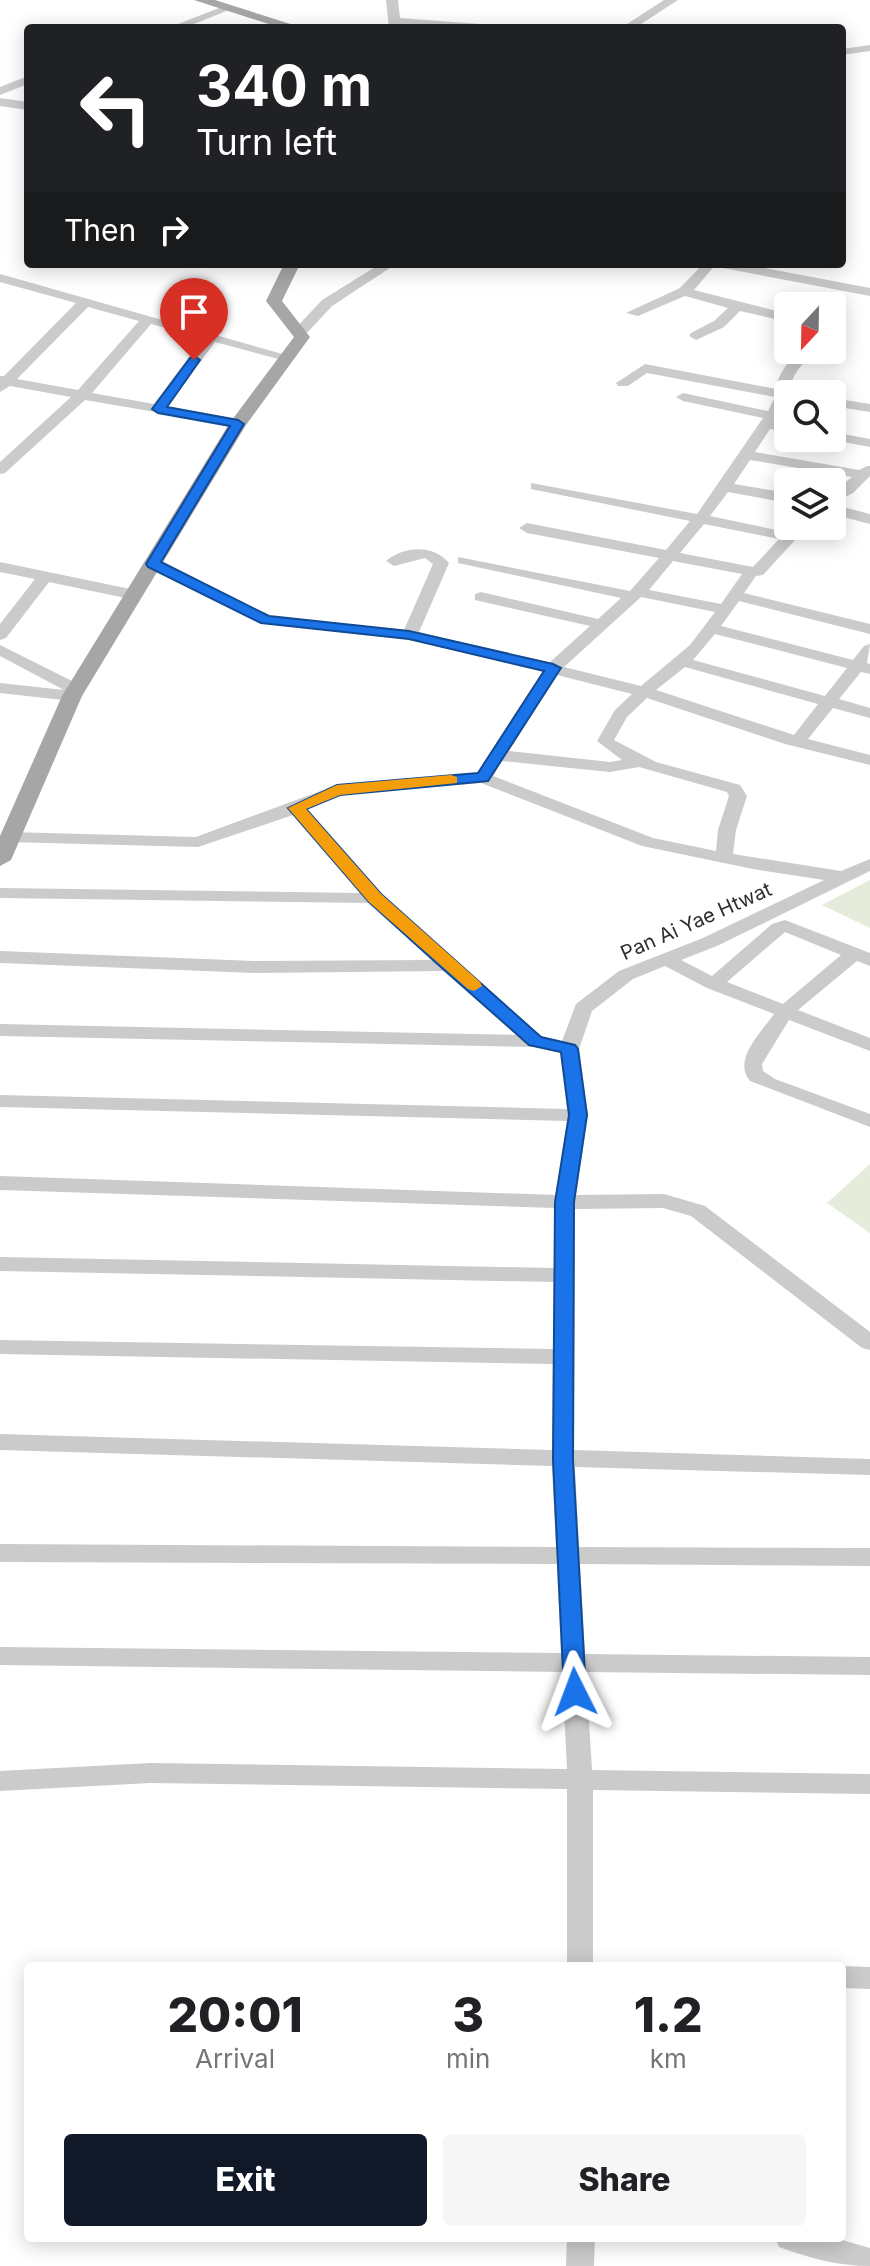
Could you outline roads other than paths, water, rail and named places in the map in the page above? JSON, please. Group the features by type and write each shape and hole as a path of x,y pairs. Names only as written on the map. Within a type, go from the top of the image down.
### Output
{"main road":[{"path":"201,0 282,24"},
{"path":"0,860 74,693 238,424 302,337 274,301 290,268"}],"street":[{"path":"392,0 395,24"},
{"path":"633,24 672,0"},
{"path":"185,24 228,8"},
{"path":"846,51 870,48"},
{"path":"0,91 24,82"},
{"path":"0,102 24,106"},
{"path":"0,109 24,106"},
{"path":"299,333 327,303 383,268"},
{"path":"633,313 685,291 706,268"},
{"path":"744,268 870,292"},
{"path":"0,278 286,357"},
{"path":"685,291 774,315"},
{"path":"2,383 86,301"},
{"path":"696,336 719,324 738,306"},
{"path":"0,470 82,395 149,318"},
{"path":"158,409 212,336"},
{"path":"623,383 645,368 651,368 774,393"},
{"path":"2,383 238,424"},
{"path":"683,397 774,422"},
{"path":"846,404 870,408"},
{"path":"483,778 553,668 635,594 670,554 724,487 774,412"},
{"path":"846,439 870,443"},
{"path":"746,455 866,471"},
{"path":"848,490 866,471"},
{"path":"536,486 699,518 774,528"},
{"path":"724,487 774,496"},
{"path":"848,490 870,495"},
{"path":"846,513 870,519"},
{"path":"527,528 751,572 761,571 787,540"},
{"path":"394,561 415,552 431,554 441,563 432,573 420,616 409,635"},
{"path":"463,560 635,594 729,602 870,629"},
{"path":"153,564 266,620 409,635 553,668 645,692 798,741 870,760"},
{"path":"0,567 135,595"},
{"path":"724,857 727,830 738,796 734,789 641,762 617,752 605,741 623,714 696,648 751,572"},
{"path":"0,635 46,576"},
{"path":"481,597 600,624"},
{"path":"710,628 864,667"},
{"path":"798,741 830,701 864,667 870,649"},
{"path":"0,650 74,693"},
{"path":"680,661 870,713"},
{"path":"0,688 74,693"},
{"path":"496,755 610,767 641,762"},
{"path":"9,837 198,842 296,808 337,790 483,778 648,842 844,877"},
{"path":"296,808 375,898 535,1041"},
{"name":"Pan Ai Yae Htwat","path":"569,1049 583,1008 626,975 669,961 870,864"},
{"path":"0,893 375,898"},
{"path":"714,984 785,926 862,957"},
{"path":"0,957 255,967 449,965"},
{"path":"862,957 785,1012 751,1067 755,1076 857,1119 870,1121"},
{"path":"669,961 714,984 870,1045"},
{"path":"0,1030 535,1041 569,1049 578,1115 565,1202 563,1460 580,1779 580,1962"},
{"path":"0,1101 578,1115"},
{"path":"0,1183 565,1202 664,1201 698,1211 870,1343"},
{"path":"0,1264 565,1275"},
{"path":"0,1347 564,1357"},
{"path":"0,1442 870,1467"},
{"path":"0,1553 870,1557"},
{"path":"0,1656 870,1666"},
{"path":"0,1781 150,1773 870,1784"},
{"path":"846,1977 870,1978"},
{"path":"580,2266 581,2242"},
{"path":"803,2242 870,2261"}]}
